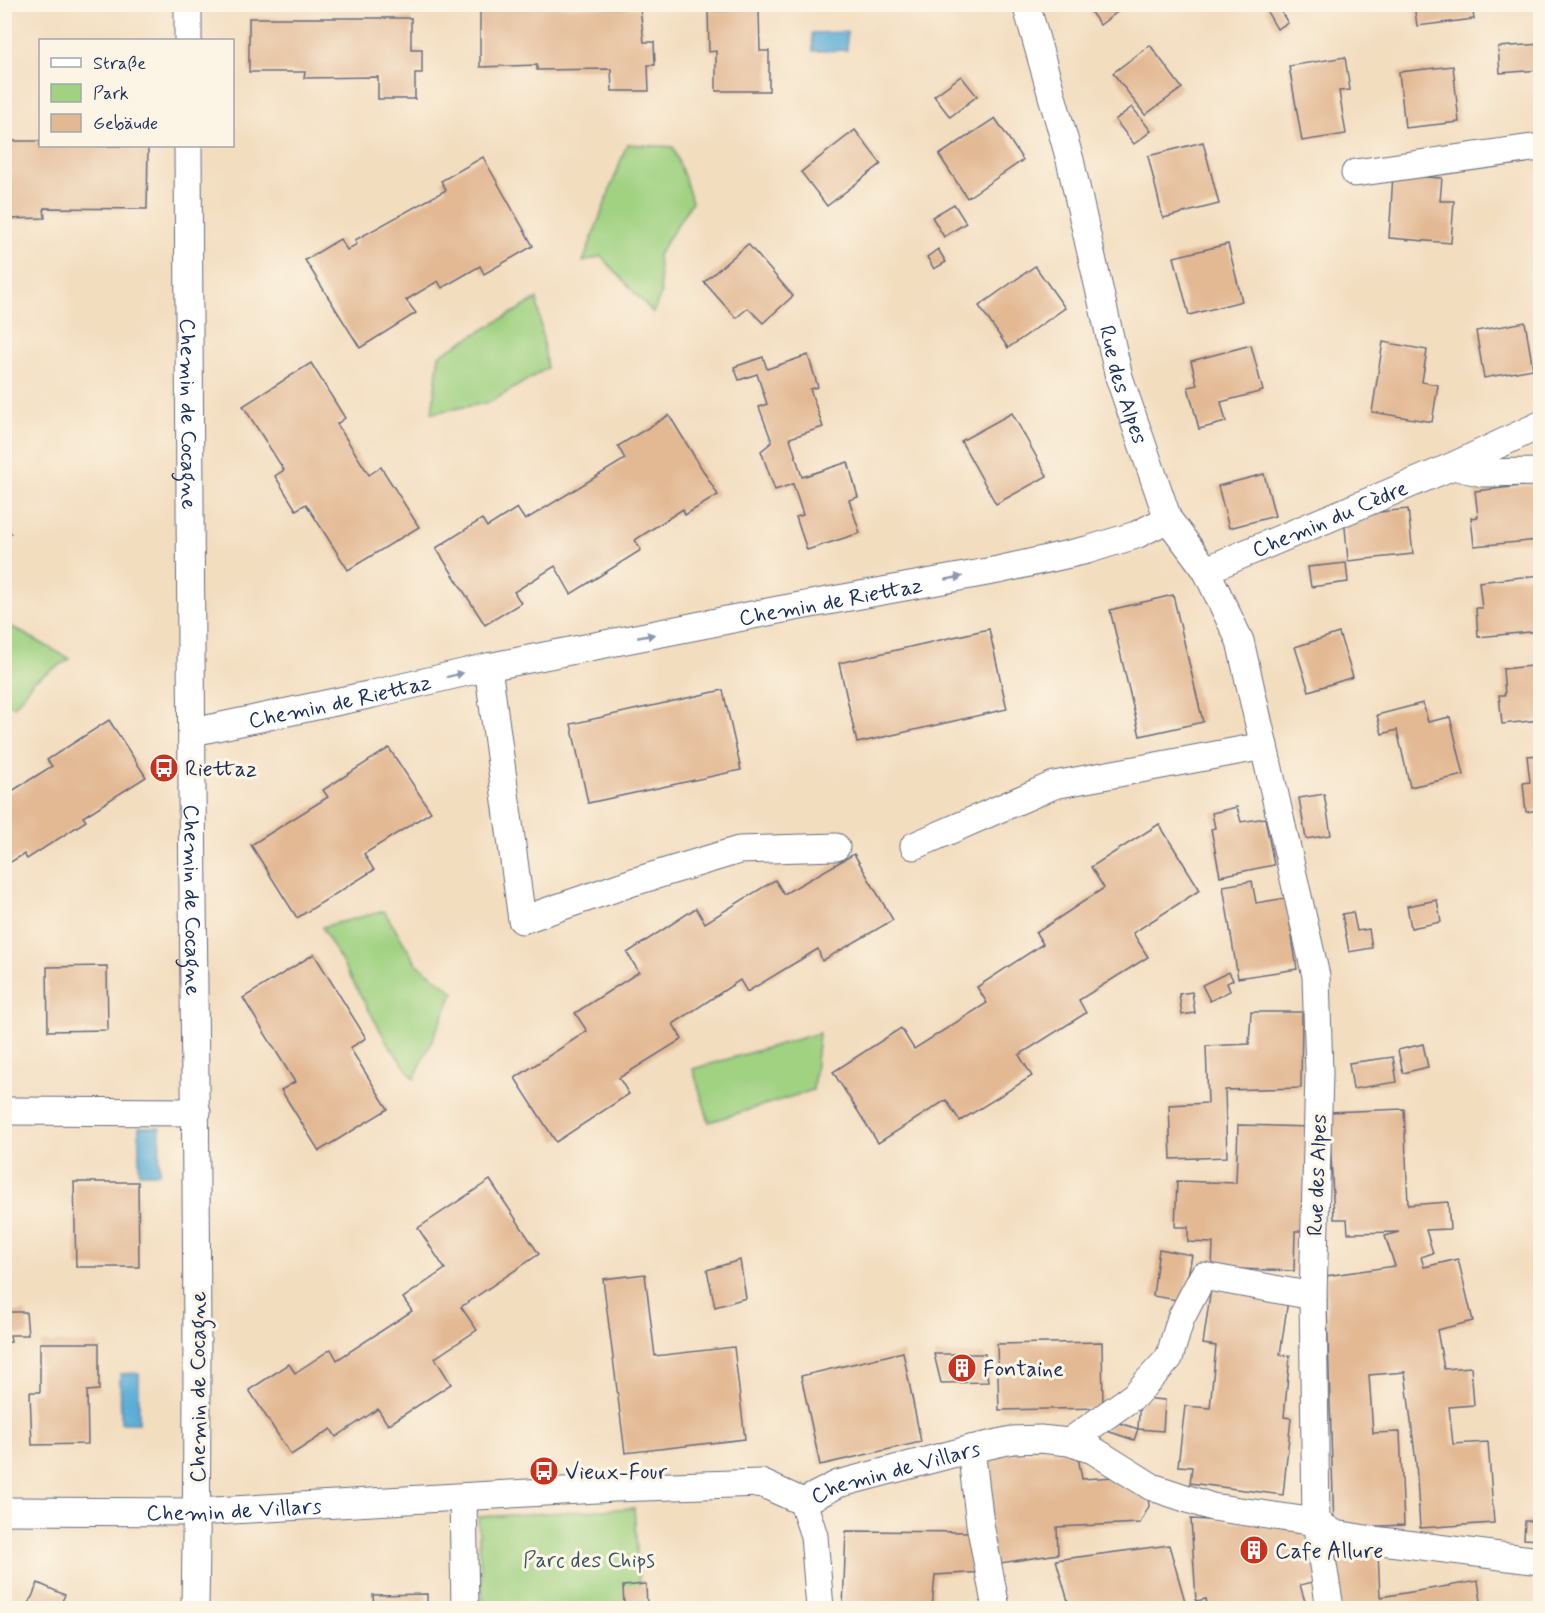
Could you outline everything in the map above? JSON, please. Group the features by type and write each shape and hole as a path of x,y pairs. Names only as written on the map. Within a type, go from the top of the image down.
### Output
{"street":[{"path":"187,4 188,39"},
{"name":"Rue des Alpes","path":"1026,4 1070,160 1119,377 1168,519 1206,570 1240,641 1316,976 1319,1073 1313,1296 1316,1522 1330,1608"},
{"name":"Chemin de Cocagne","path":"188,147 188,398 197,1112 195,1608"},
{"path":"1355,173 1540,147"},
{"name":"Chemin du Cèdre","path":"1206,570 1452,466 1540,425"},
{"path":"1452,466 1483,473 1540,472"},
{"name":"Chemin de Riettaz","path":"193,732 488,667 778,610 998,570 1087,550 1136,535 1168,519"},
{"path":"488,667 522,920 633,882 739,850 836,847"},
{"path":"914,846 1054,785 1264,746"},
{"path":"4,1111 197,1112"},
{"path":"1070,1442 1135,1395 1169,1358 1181,1318 1203,1275 1313,1296"},
{"name":"Chemin de Villars","path":"4,1511 197,1512 626,1488 761,1483 803,1502 838,1484 971,1449 1012,1440 1040,1439 1070,1442 1093,1450 1152,1487 1212,1507 1316,1522 1335,1534 1345,1536 1540,1561"},
{"path":"971,1449 980,1524 996,1608"},
{"path":"463,1497 465,1608"},
{"path":"803,1502 814,1536 820,1608"}],"green space":[{"path":"627,144 673,147 692,202 658,255 661,294 653,313 601,256 583,262"},
{"path":"537,299 547,368 491,402 432,413 439,355"},
{"path":"5,623 70,659 33,681 15,706 5,703"},
{"path":"384,911 416,963 454,992 414,1079 387,1042 322,927"},
{"path":"819,1033 813,1090 709,1122 693,1069"},
{"name":"Parc des Chips","path":"634,1508 641,1608 483,1608 478,1517"}],"water":[{"path":"847,32 847,50 813,51 812,33"},
{"path":"139,1127 160,1127 159,1173 139,1173"},
{"path":"139,1373 139,1423 121,1423 120,1374"}],"building":[{"path":"1085,4 1128,4 1100,25"},
{"path":"1414,4 1472,4 1474,19 1417,26"},
{"path":"480,5 640,8 644,42 654,42 655,65 648,65 649,91 612,91 611,69 537,70 537,65 480,67"},
{"path":"1277,5 1288,23 1277,29 1265,8"},
{"path":"759,10 760,51 769,51 769,91 716,91 716,51 709,52 708,11"},
{"path":"249,18 411,18 411,49 422,49 422,73 415,73 415,99 378,99 378,77 304,78 305,72 249,72"},
{"path":"1540,44 1540,70 1500,73 1498,47"},
{"path":"1150,45 1182,88 1145,115 1113,73"},
{"path":"1345,57 1350,90 1339,91 1346,134 1302,141 1289,66"},
{"path":"1453,66 1459,122 1405,128 1399,72"},
{"path":"961,76 977,96 950,117 934,96"},
{"path":"1132,107 1151,131 1134,144 1115,120"},
{"path":"995,118 1023,160 967,198 939,155"},
{"path":"855,130 881,164 827,206 801,172"},
{"path":"4,141 39,141 39,147 148,147 147,209 44,208 45,218 4,219"},
{"path":"1203,142 1219,204 1163,218 1148,156"},
{"path":"483,157 533,246 484,274 480,266 442,288 438,281 406,300 416,313 360,348 305,260 340,239 347,250 357,244 355,240 446,190 441,181"},
{"path":"1393,175 1442,178 1440,201 1454,201 1451,243 1389,238"},
{"path":"954,204 966,223 944,237 932,217"},
{"path":"748,244 793,296 763,323 748,308 736,318 704,282"},
{"path":"1228,244 1242,301 1189,315 1174,257"},
{"path":"938,249 946,262 934,269 927,257"},
{"path":"1035,266 1065,308 1008,348 979,306"},
{"path":"1525,322 1533,369 1484,378 1476,331"},
{"path":"1383,342 1427,350 1422,382 1438,385 1432,422 1372,412"},
{"path":"1251,345 1263,391 1221,402 1226,422 1199,429 1188,387 1197,385 1191,361"},
{"path":"808,355 818,387 810,389 823,427 790,438 802,477 848,462 858,497 849,500 860,533 807,550 796,517 803,515 793,484 775,490 761,451 772,442 759,407 767,404 757,374 739,380 734,367 763,357 767,369"},
{"path":"311,363 345,418 337,424 369,475 381,467 419,527 348,570 306,504 296,510 275,476 284,470 243,406"},
{"path":"1012,413 1047,476 996,504 961,441"},
{"path":"669,415 718,495 685,515 683,509 635,540 641,550 571,594 555,566 514,592 521,603 485,625 436,548 482,519 487,527 517,508 525,520 625,459 618,446"},
{"path":"1264,474 1275,516 1229,528 1218,486"},
{"path":"1540,484 1540,540 1474,546 1471,518 1478,517 1475,491"},
{"path":"1408,509 1413,554 1348,561 1344,516"},
{"path":"4,523 11,533 4,537"},
{"path":"1346,563 1348,582 1311,587 1308,567"},
{"path":"1540,575 1540,631 1478,637 1476,608 1482,608 1479,582"},
{"path":"1173,595 1203,722 1140,736 1110,610"},
{"path":"989,629 1007,709 857,743 839,663"},
{"path":"1339,633 1353,677 1309,691 1295,647"},
{"path":"1540,665 1540,720 1502,724 1499,695 1505,695 1503,669"},
{"path":"723,690 741,770 588,803 571,724"},
{"path":"1423,703 1428,722 1450,717 1464,775 1410,787 1397,730 1382,734 1377,715"},
{"path":"109,720 146,777 83,817 86,821 27,859 24,854 4,866 4,796 52,766 47,760"},
{"path":"389,748 431,812 364,854 374,870 297,918 251,845 328,797 323,790"},
{"path":"1540,755 1540,810 1526,812 1523,783 1530,782 1527,756"},
{"path":"1324,794 1331,835 1306,839 1299,798"},
{"path":"1237,807 1241,822 1265,818 1274,865 1220,876 1211,829 1215,828 1212,813"},
{"path":"1159,824 1200,890 1133,933 1148,957 1079,1000 1086,1013 1019,1055 1032,1076 960,1121 946,1100 878,1143 833,1072 901,1028 914,1049 987,1003 977,987 1043,944 1036,933 1104,888 1091,867"},
{"path":"854,854 893,920 822,961 818,949 747,992 740,980 673,1024 682,1039 619,1078 629,1094 556,1142 515,1078 587,1031 575,1013 639,972 627,953 696,908 705,923 775,880 784,894"},
{"path":"1252,881 1256,903 1286,898 1297,969 1238,978 1223,886"},
{"path":"1437,900 1441,922 1411,928 1407,906"},
{"path":"1353,912 1357,931 1369,929 1372,948 1349,952 1342,914"},
{"path":"314,954 366,1038 350,1048 388,1109 319,1151 281,1090 295,1082 243,998"},
{"path":"107,966 108,1030 48,1031 47,967"},
{"path":"1229,972 1233,980 1227,983 1230,991 1210,1001 1202,985"},
{"path":"1192,992 1195,1013 1182,1015 1179,994"},
{"path":"1251,1012 1302,1012 1301,1088 1225,1090 1227,1157 1171,1159 1169,1105 1208,1103 1206,1046 1249,1044"},
{"path":"1423,1044 1428,1067 1403,1073 1398,1050"},
{"path":"1393,1057 1397,1082 1353,1089 1349,1063"},
{"path":"1404,1109 1408,1205 1448,1202 1450,1229 1426,1230 1433,1253 1421,1257 1424,1267 1458,1259 1473,1321 1437,1330 1444,1369 1471,1367 1474,1405 1449,1407 1453,1444 1488,1442 1494,1523 1420,1528 1416,1463 1405,1372 1369,1375 1373,1433 1400,1432 1404,1525 1334,1528 1326,1276 1395,1266 1385,1236 1399,1232 1348,1233 1347,1219 1334,1219 1329,1112"},
{"path":"1238,1125 1311,1127 1308,1231 1295,1231 1294,1271 1212,1268 1213,1243 1188,1242 1188,1227 1175,1227 1177,1181 1236,1183"},
{"path":"490,1180 539,1254 461,1307 477,1330 435,1358 451,1384 388,1425 378,1409 336,1437 331,1429 291,1455 249,1390 289,1364 295,1373 331,1349 337,1360 412,1311 403,1298 445,1269 418,1228"},
{"path":"74,1182 138,1182 139,1267 76,1267"},
{"path":"1159,1249 1192,1255 1183,1301 1153,1296"},
{"path":"740,1260 746,1298 715,1307 707,1270"},
{"path":"645,1274 655,1356 734,1347 745,1439 625,1453 603,1279"},
{"path":"1211,1288 1288,1300 1280,1355 1290,1356 1284,1417 1291,1418 1283,1495 1190,1483 1192,1467 1178,1466 1185,1406 1210,1408 1216,1346 1203,1344"},
{"path":"4,1305 7,1305 8,1312 26,1312 28,1335 10,1335 11,1342 4,1343"},
{"path":"1102,1342 1103,1408 999,1410 997,1344"},
{"path":"40,1343 99,1343 99,1390 87,1391 88,1444 32,1445 30,1392 40,1392"},
{"path":"903,1352 921,1442 820,1465 801,1376"},
{"name":"Fontaine","path":"934,1354 985,1354 988,1382 941,1383"},
{"path":"1140,1398 1165,1400 1163,1431 1138,1429"},
{"path":"1111,1420 1138,1429 1134,1440 1107,1431"},
{"path":"1077,1451 1082,1479 1116,1477 1147,1490 1149,1506 1140,1523 1057,1527 1058,1554 994,1564 985,1455"},
{"name":"Cafe Allure","path":"1191,1519 1312,1526 1320,1580 1300,1585 1307,1608 1208,1608 1206,1599 1196,1601"},
{"path":"1525,1521 1540,1521 1540,1540 1524,1539"},
{"path":"846,1531 978,1532 984,1572 935,1575 932,1608 843,1608"},
{"path":"1169,1545 1187,1608 1070,1608 1056,1560"},
{"path":"1378,1552 1380,1597 1478,1581 1482,1608 1339,1608 1336,1555"},
{"path":"38,1583 65,1595 62,1601 79,1608 27,1608"},
{"path":"646,1584 647,1608 624,1608 623,1586"},
{"path":"427,1594 427,1608 374,1608 373,1595"}],"place":[{"name":"Riettaz","path":"164,768"},
{"name":"Fontaine","path":"962,1368"},
{"name":"Vieux-Four","path":"544,1471"},
{"name":"Cafe Allure","path":"1254,1550"}]}
